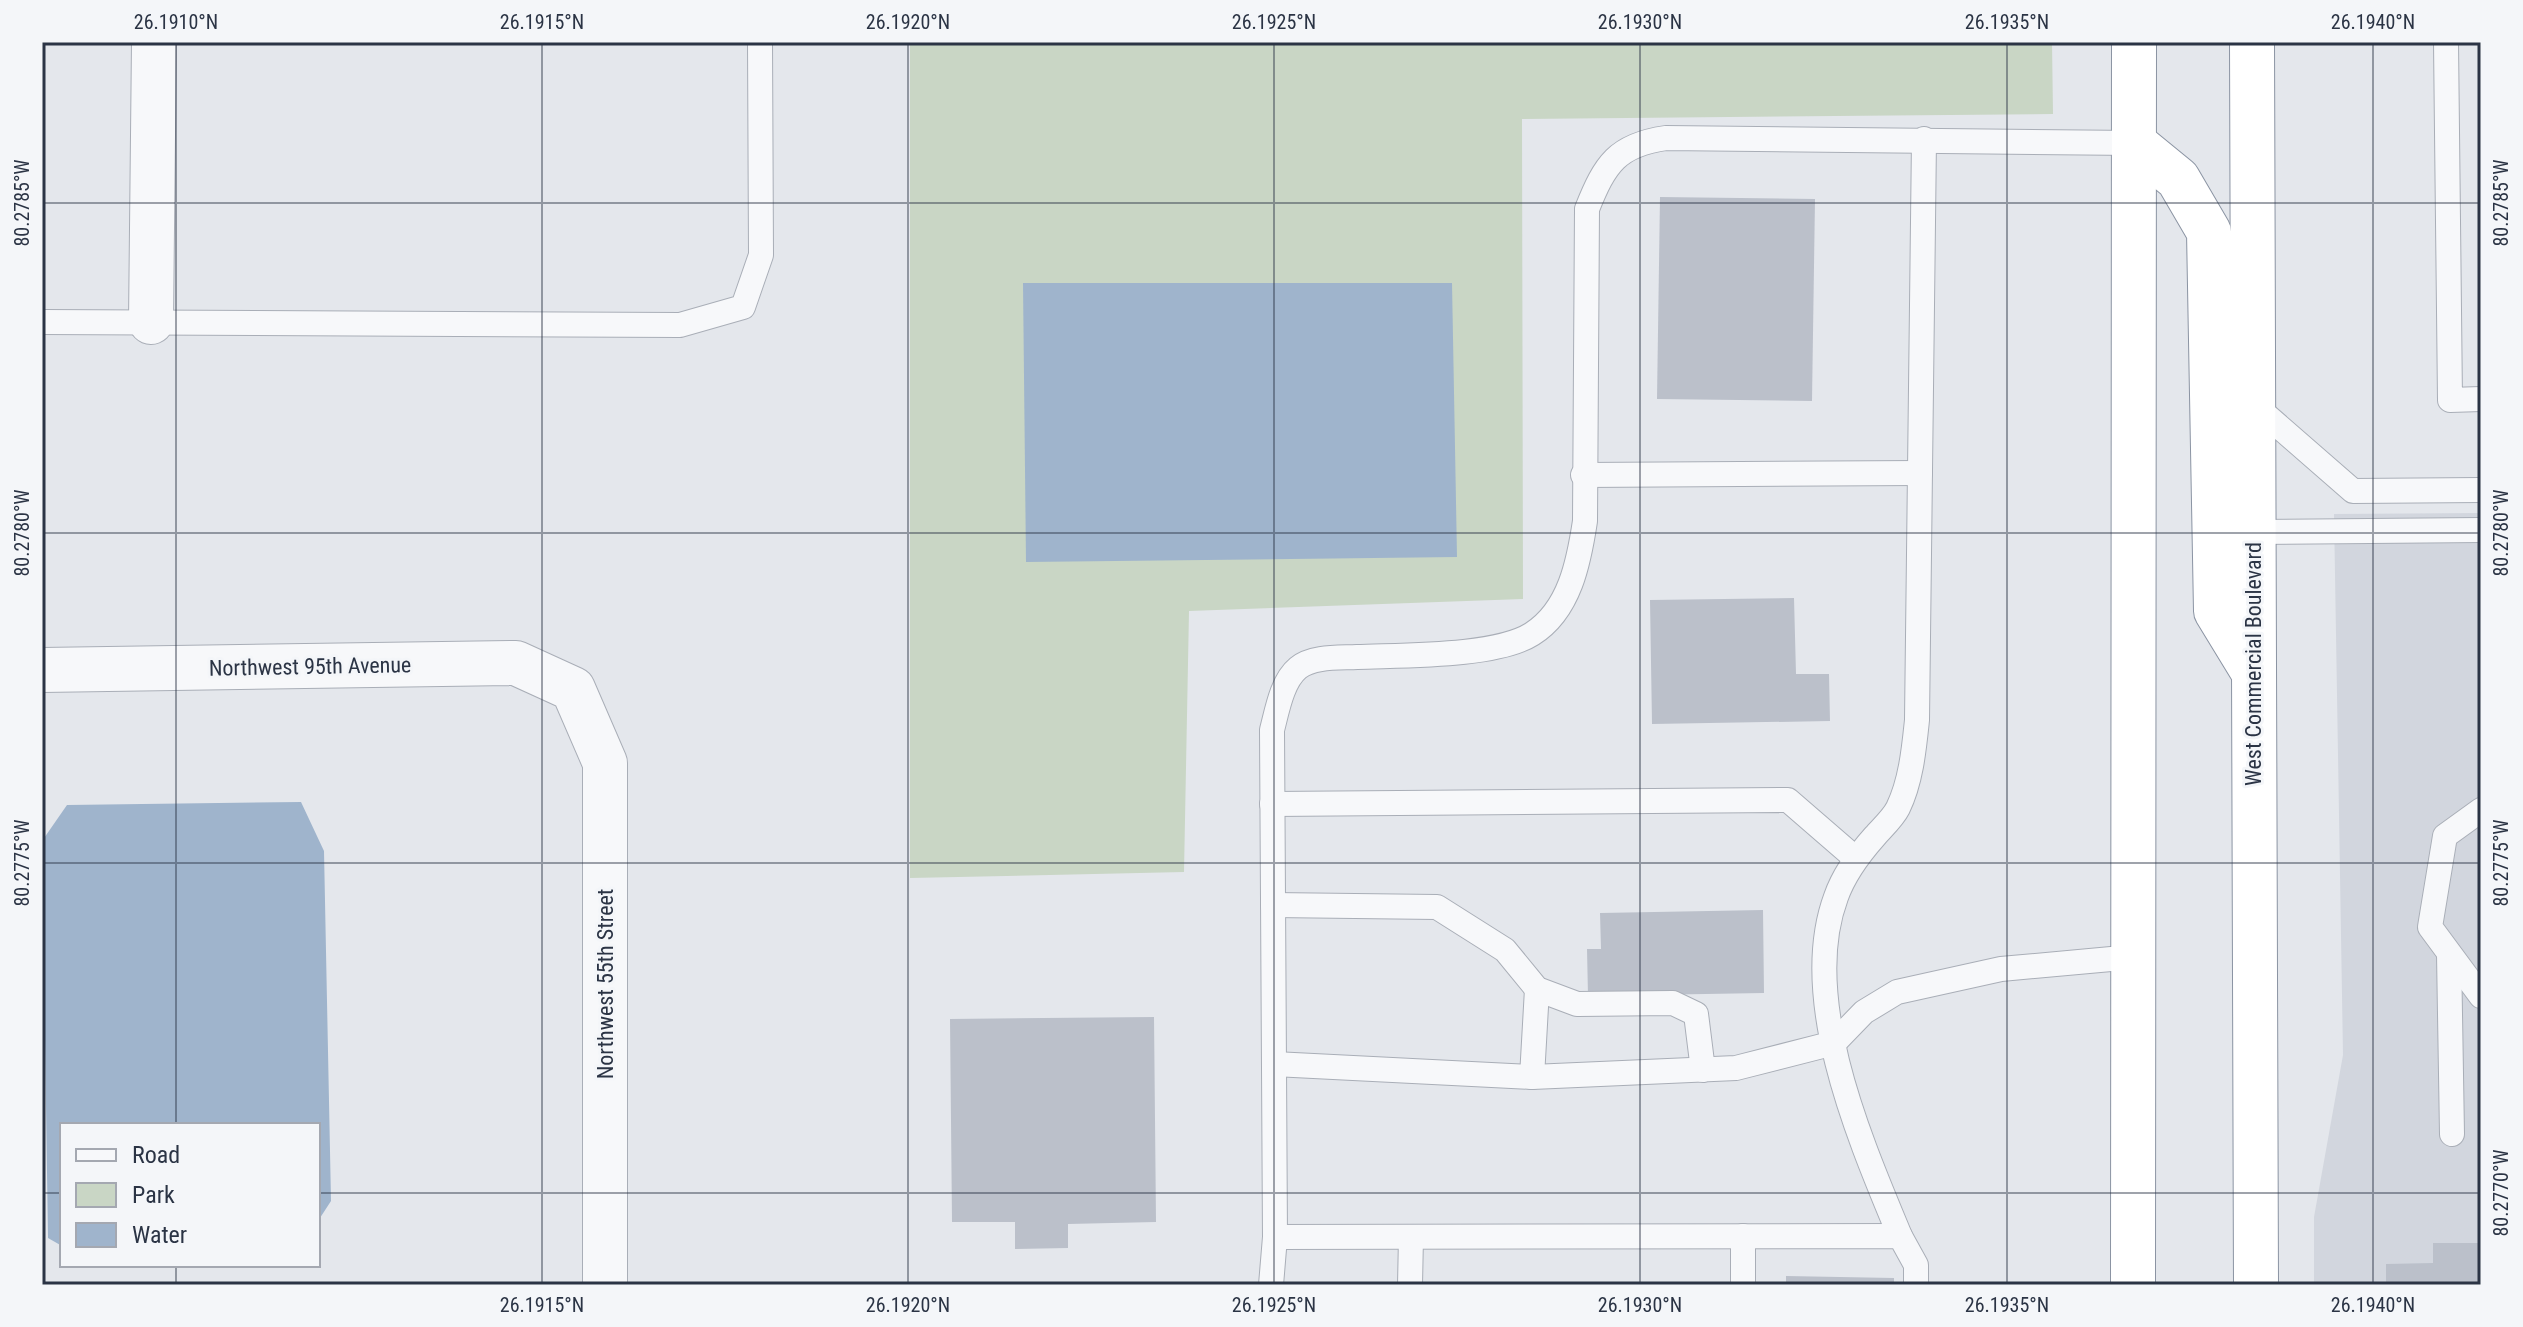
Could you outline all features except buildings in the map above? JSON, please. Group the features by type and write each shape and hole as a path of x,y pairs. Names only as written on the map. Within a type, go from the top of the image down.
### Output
{"highway":[{"path":"2133,1285 2134,42"},
{"name":"West Commercial Boulevard","path":"2252,42 2256,1285"},
{"path":"2134,143 2178,179 2209,232 2216,611 2252,670"}],"street":[{"path":"151,322 154,42"},
{"name":"Northwest 95th Avenue","path":"42,670 516,663 573,689"},
{"name":"Northwest 55th Street","path":"573,689 605,763 605,1285"}],"lane":[{"path":"42,322 680,325 743,307 761,255 760,42"},
{"path":"2446,42 2450,400 2481,399"},
{"path":"1271,1285 1275,1237 1272,730 1280,697 1297,668 1324,658 1460,652 1531,635 1565,596 1579,561 1585,521 1587,209 1599,179 1614,158 1638,142 1666,138 2134,143"},
{"path":"1916,1285 1916,1265 1900,1236 1872,1168 1834,1043 1825,987 1825,944 1835,897 1855,858 1897,810 1912,764 1917,720 1924,139"},
{"path":"2252,403 2353,491 2481,490"},
{"path":"1583,475 1920,473"},
{"path":"2252,532 2481,530"},
{"path":"1272,804 1788,800 1855,858"},
{"path":"2481,810 2445,836 2430,927 2481,996"},
{"path":"1273,905 1437,907 1505,950 1537,989 1577,1004 1673,1003 1696,1014 1703,1070"},
{"path":"2449,954 2452,1134"},
{"path":"1274,1064 1532,1077 1736,1068 1834,1043 1864,1012 1897,992 2001,969 2133,957"},
{"path":"1532,1077 1537,989"},
{"path":"1743,1236 1743,1285"},
{"path":"1275,1237 1900,1236"},
{"path":"1410,1285 1411,1237"}],"shaded area":[{"path":"2481,513 2481,1285 2314,1285 2314,1217 2343,1055 2334,514"}],"green space":[{"path":"910,42 2052,42 2053,114 1522,119 1523,599 1189,611 1184,872 910,878"}],"water":[{"path":"1023,283 1452,283 1457,557 1026,562"},
{"path":"301,802 324,851 331,1201 320,1218 320,1123 60,1123 60,1245 48,1238 42,841 67,805"}]}
